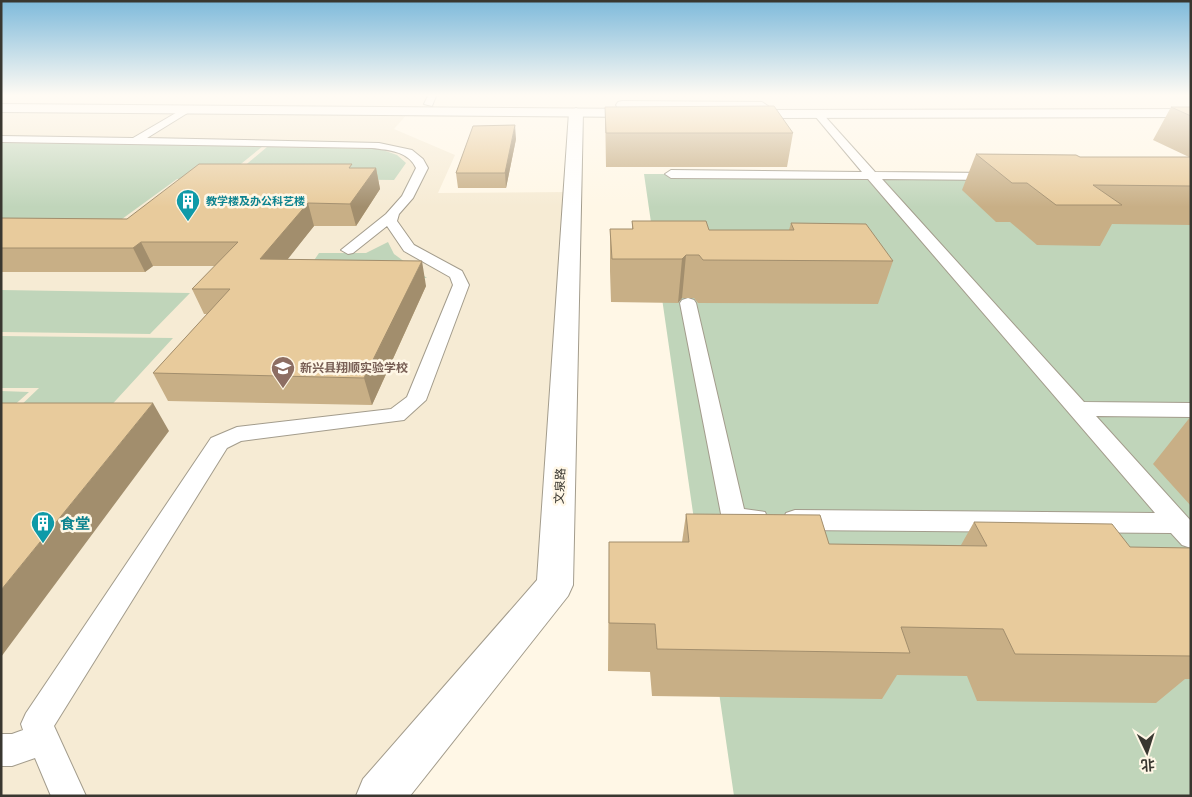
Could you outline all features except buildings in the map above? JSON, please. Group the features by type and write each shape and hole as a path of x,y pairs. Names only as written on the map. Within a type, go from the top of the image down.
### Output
{"street":[{"name":"文泉路","path":"380,796 555,585 575,133"}],"lane":[{"path":"134,142 149,133"},
{"path":"835,133 1184,530"},
{"path":"1,139 372,145 404,150 420,161 422,168 407,198 392,216 348,250"},
{"path":"671,174 1011,176"},
{"path":"69,796 38,724 219,443 237,434 397,415 416,400 462,285 457,274 409,248 390,221 392,216"},
{"path":"688,303 734,519 1184,530"},
{"path":"1077,409 1191,410"},
{"path":"1,750 12,750 44,739"}],"shaded area":[{"name":"新兴县翔顺实验学校","path":"1,133 404,133 455,155 438,193 573,192 555,585 380,796 1,796"}],"green space":[{"path":"1,143 263,146 221,180 177,179 89,243 1,242"},
{"path":"267,147 380,149 397,155 406,163 394,180 230,178"},
{"path":"644,174 1191,174 1191,796 734,796"},
{"path":"388,242 394,254 427,278 302,278 319,253 366,253"},
{"path":"1,290 190,293 150,334 1,332"},
{"path":"1,336 173,338 106,411 16,410 39,388 1,388"},
{"path":"1,391 29,392 1,417"}],"place":[{"name":"教学楼及办公科艺楼","path":"188,222"},
{"name":"新兴县翔顺实验学校","path":"283,389"},
{"name":"食堂","path":"43,544"}]}
